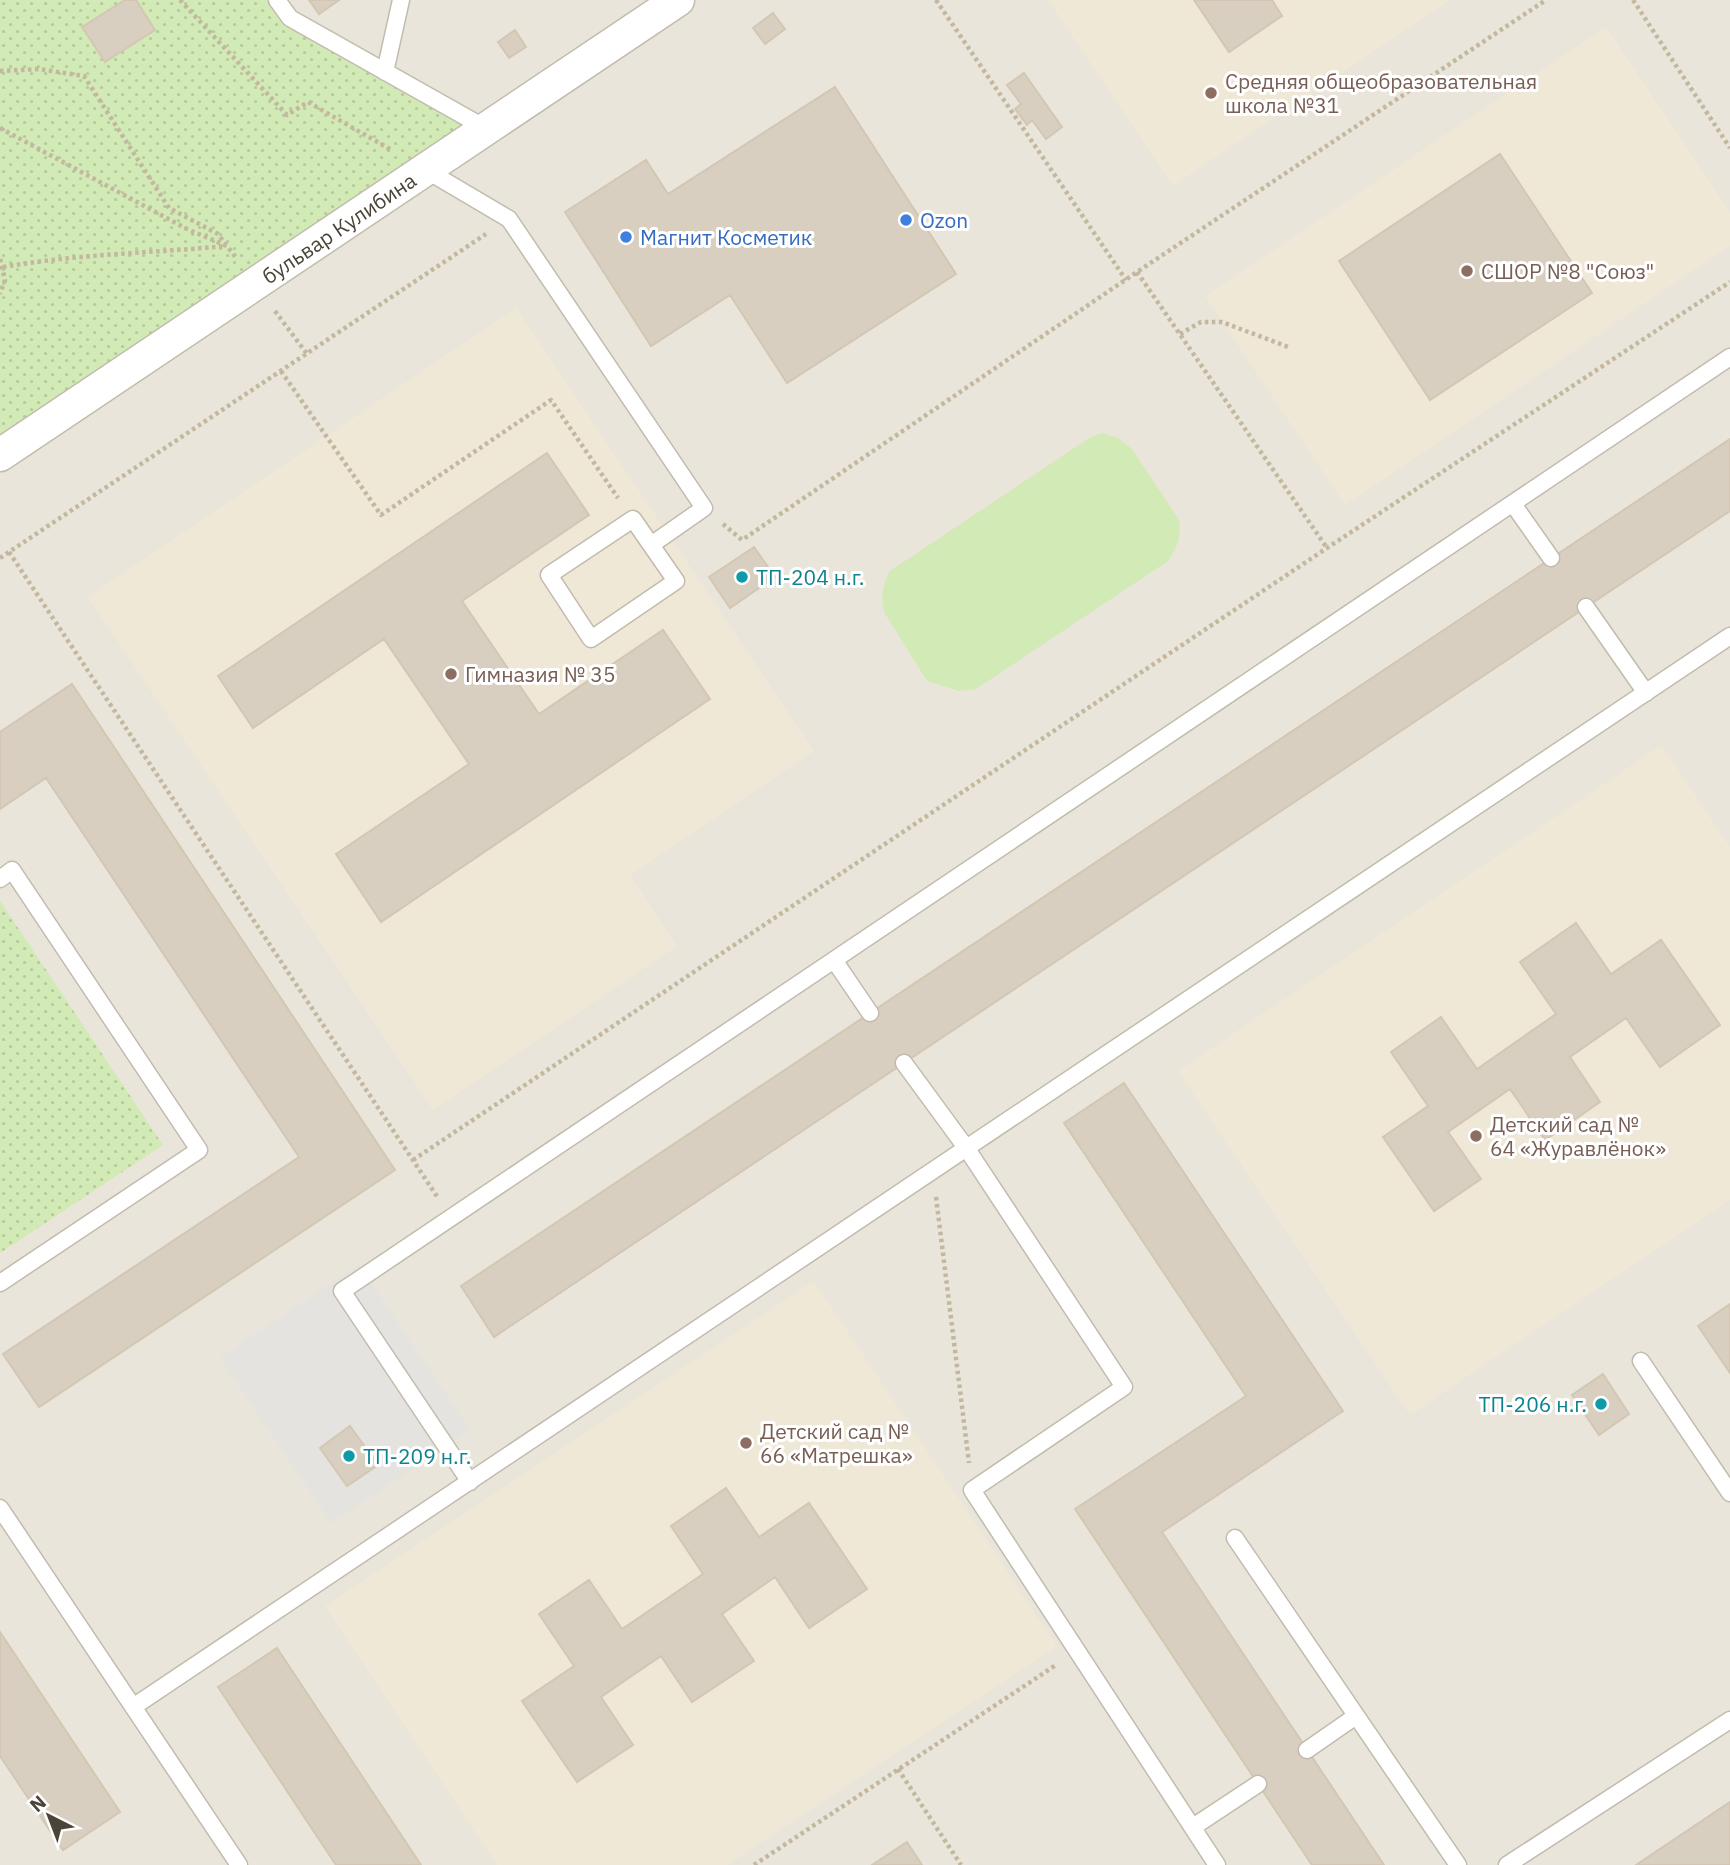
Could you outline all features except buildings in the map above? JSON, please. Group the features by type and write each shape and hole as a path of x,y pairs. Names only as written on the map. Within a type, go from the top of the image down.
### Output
{"street":[{"name":"бульвар Кулибина","path":"0,455 678,0"}],"lane":[{"path":"277,0 290,18 487,128"},
{"path":"385,72 401,0"},
{"path":"426,170 509,219 704,508 651,545"},
{"path":"470,1482 342,1291 1730,358"},
{"path":"1513,504 1551,558"},
{"path":"633,519 651,545 676,581 591,639 549,575 633,519"},
{"path":"1586,607 1646,693"},
{"path":"133,1707 1730,636"},
{"path":"0,878 12,870 200,1150 0,1283"},
{"path":"834,960 870,1013"},
{"path":"904,1063 968,1149 1124,1387 972,1490 1217,1865"},
{"path":"1641,1361 1730,1493"},
{"path":"0,1508 239,1865"},
{"path":"1235,1538 1458,1865"},
{"path":"1307,1750 1356,1716"},
{"path":"1507,1865 1730,1720"},
{"path":"1193,1828 1258,1783"}],"path":[{"path":"180,0 287,115 308,102 426,170"},
{"path":"936,0 1126,280"},
{"path":"704,508 742,540 1546,0"},
{"path":"1633,0 1730,148"},
{"path":"0,71 39,69 84,76 169,208 218,234 307,354"},
{"path":"0,128 187,229 227,246"},
{"path":"0,558 509,219"},
{"path":"3,267 53,258 130,255 227,246"},
{"path":"0,259 5,280 0,294"},
{"path":"1138,272 1327,548"},
{"path":"412,1160 1730,282"},
{"path":"1180,334 1201,322 1222,322 1291,348"},
{"path":"281,371 381,515 551,400 633,519"},
{"path":"9,552 451,1217"},
{"path":"933,1172 972,1490"},
{"path":"754,1865 1077,1651"},
{"path":"898,1769 961,1865"}],"shaded area":[{"path":"0,0 1730,0 1730,1865 0,1865"},
{"name":"Средняя общеобразовательная школа №31","path":"1048,0 1450,0 1173,186"},
{"name":"СШОР №8 \"Союз\"","path":"1606,27 1730,212 1730,246 1345,505 1205,296"},
{"name":"Гимназия № 35","path":"516,308 814,751 630,875 677,946 433,1110 88,597"},
{"name":"Детский сад № 64 «Журавлёнок»","path":"1662,745 1730,847 1730,1200 1410,1415 1178,1071"},
{"path":"359,1265 470,1430 331,1523 220,1357"},
{"name":"Детский сад № 66 «Матрешка»","path":"814,1281 1057,1646 727,1865 497,1865 325,1606"}],"green space":[{"path":"0,0 271,0 480,129 0,450"},
{"path":"1102,433 1118,438 1132,449 1179,520 1178,541 1168,561 976,689 959,691 927,681 884,612 883,590 890,571 1089,438"},
{"path":"0,901 163,1145 0,1253"}],"place":[{"name":"Средняя общеобразовательная школа №31","path":"1211,93"},
{"name":"Ozon","path":"906,220"},
{"name":"Магнит Косметик","path":"626,237"},
{"name":"СШОР №8 \"Союз\"","path":"1467,271"},
{"name":"ТП-204 н.г.","path":"742,577"},
{"name":"Гимназия № 35","path":"451,674"},
{"name":"Детский сад № 64 «Журавлёнок»","path":"1476,1136"},
{"name":"ТП-206 н.г.","path":"1601,1404"},
{"name":"Детский сад № 66 «Матрешка»","path":"746,1443"},
{"name":"ТП-209 н.г.","path":"349,1456"}]}
